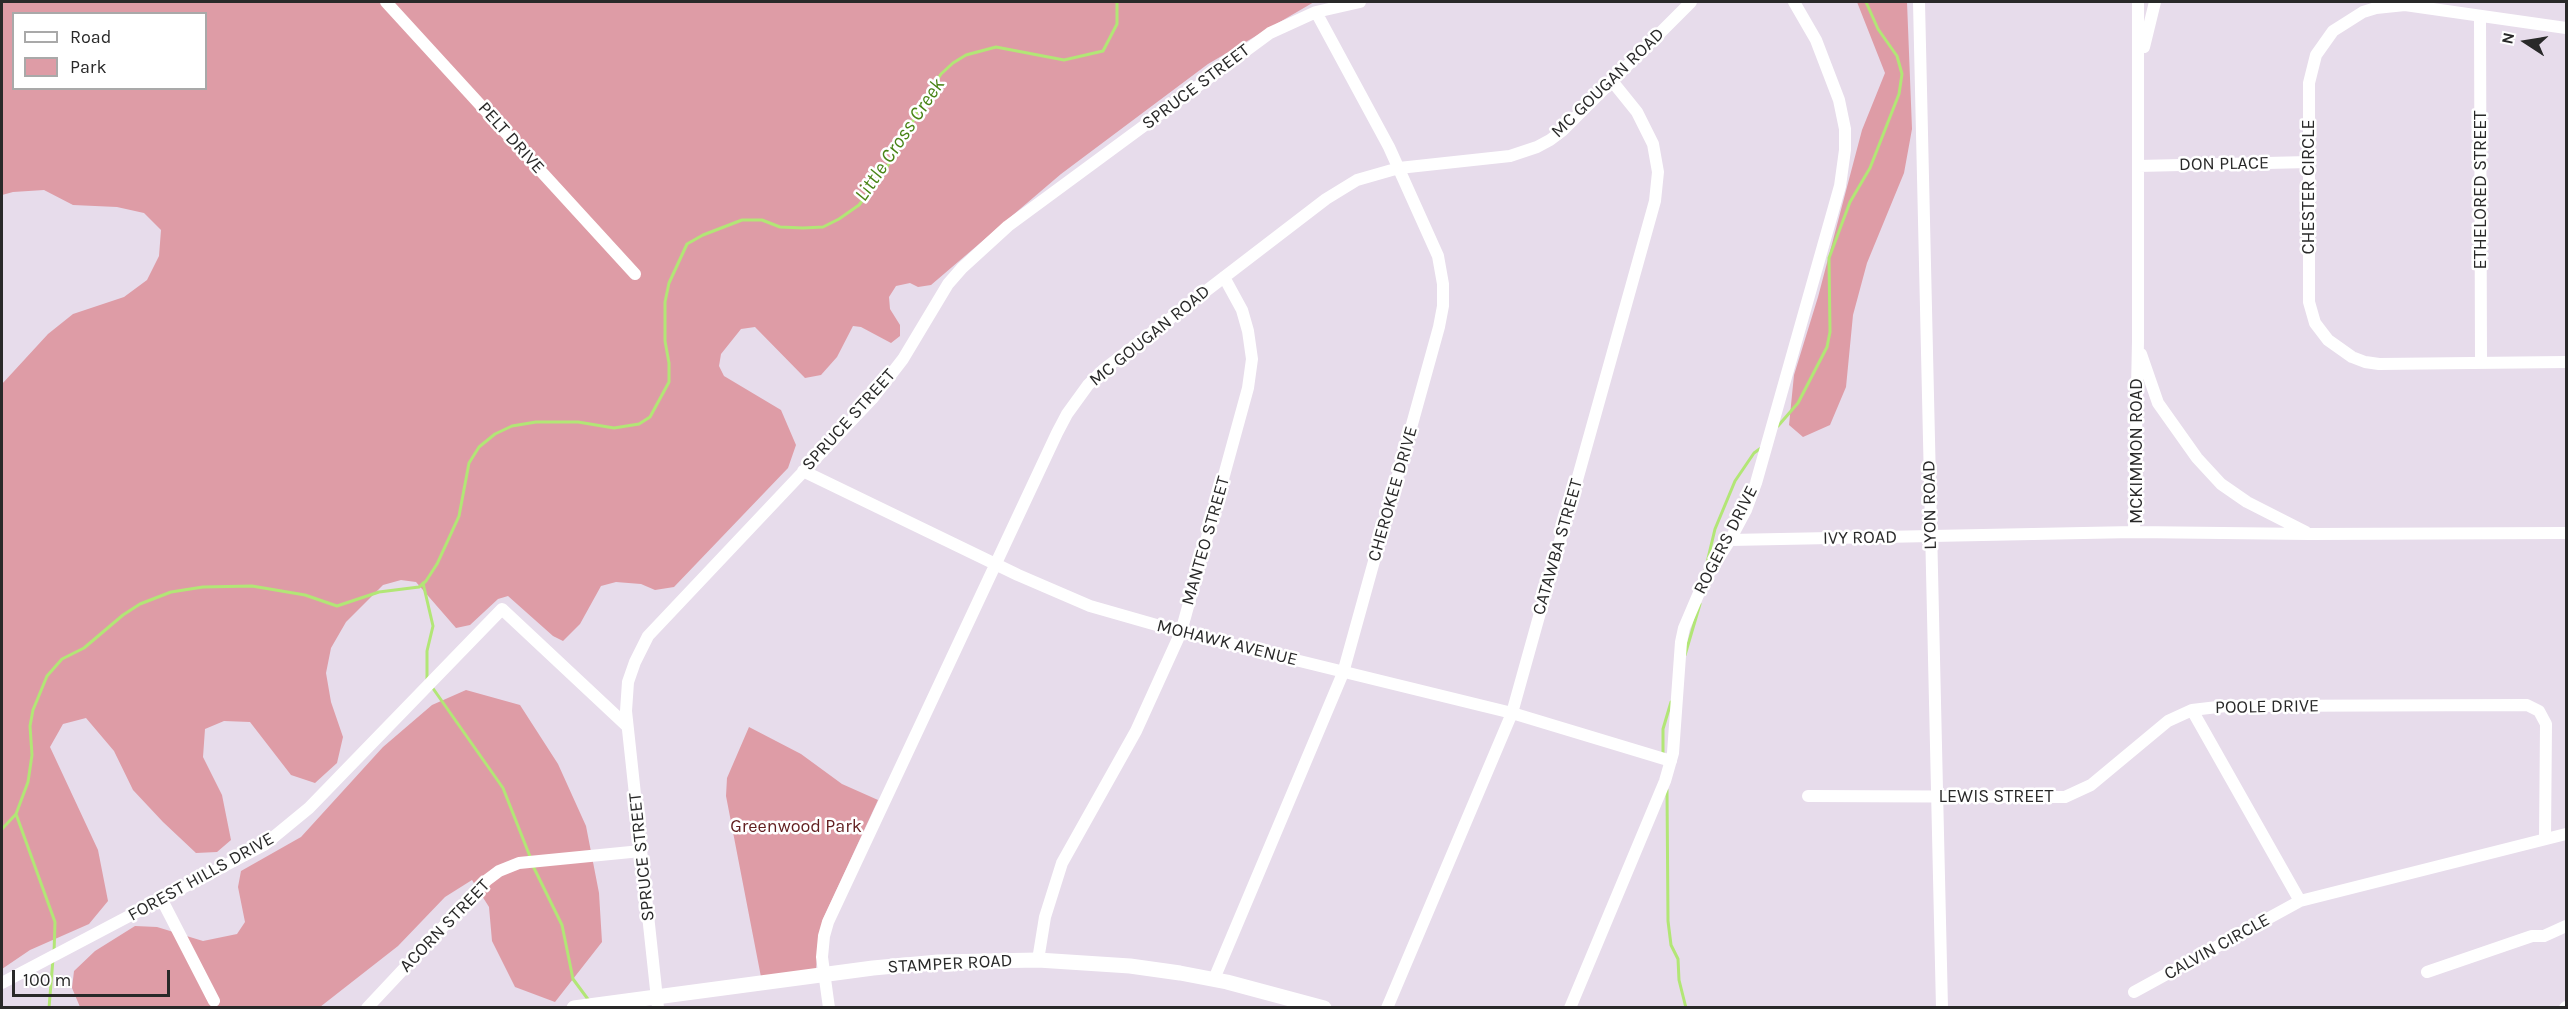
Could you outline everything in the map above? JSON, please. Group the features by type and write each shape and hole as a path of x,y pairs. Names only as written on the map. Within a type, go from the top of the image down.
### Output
{"street":[{"name":"PELT DRIVE","path":"386,2 635,274"},
{"name":"SPRUCE STREET","path":"657,1002 627,726 628,682 634,662 648,636 891,376 915,341 948,284 1008,226 1270,33 1316,12 1360,2"},
{"name":"MC GOUGAN ROAD","path":"829,1008 822,950 828,922 1057,434 1081,394 1103,370 1338,191 1357,180 1399,168 1510,156 1538,147 1562,131 1691,2"},
{"name":"ROGERS DRIVE","path":"1570,1008 1660,795 1671,761 1684,628 1704,581 1746,510 1756,483 1825,241 1844,164 1845,129 1839,100 1816,40 1794,2"},
{"name":"LYON ROAD","path":"1919,2 1942,1008"},
{"name":"MCKIMMON ROAD","path":"2138,2 2140,67 2138,341 2134,532 2310,534 2566,532"},
{"path":"2140,67 2154,2"},
{"name":"CHESTER CIRCLE","path":"2566,28 2391,6 2363,12 2338,26 2324,42 2312,68 2309,83 2309,302 2315,323 2328,340 2352,357 2379,364 2566,362"},
{"name":"CHEROKEE DRIVE","path":"1214,979 1343,673 1443,306 1443,284 1438,256 1399,168 1316,12"},
{"name":"ETHELORED STREET","path":"2480,16 2481,363"},
{"name":"CATAWBA STREET","path":"1387,1008 1512,713 1658,187 1656,158 1647,131 1637,111 1612,81"},
{"name":"DON PLACE","path":"2138,166 2309,162"},
{"name":"MANTEO STREET","path":"1038,960 1045,917 1062,862 1136,731 1181,632 1251,374 1248,331 1242,310 1224,277"},
{"name":"MCKIMMON ROAD","path":"2138,341 2158,403 2197,458 2221,484 2247,502 2274,518 2310,534"},
{"name":"MOHAWK AVENUE","path":"803,471 1057,593 1090,606 1181,632 1512,713 1671,761"},
{"name":"IVY ROAD","path":"1730,540 2134,532"},
{"name":"FOREST HILLS DRIVE","path":"2,984 252,853 282,832 309,808 502,609 627,726"},
{"name":"POOLE DRIVE","path":"2300,901 2192,710 2226,706 2527,705 2533,707 2543,717 2546,731 2545,840"},
{"name":"LEWIS STREET","path":"1808,796 2051,798 2079,792 2091,785 2168,721 2192,710"},
{"path":"2300,901 2566,834"},
{"name":"ACORN STREET","path":"368,1008 499,871 519,863 641,851"},
{"path":"162,900 214,1001"},
{"name":"CALVIN CIRCLE","path":"2134,992 2300,901"},
{"path":"2427,972 2532,936 2544,936 2566,926"},
{"name":"STAMPER ROAD","path":"574,1008 657,1002 825,973 938,962 1038,960 1130,966 1214,979 1324,1008"}],"green space":[{"path":"2,2 1314,2 1208,64 1061,174 931,285 918,287 910,283 896,286 889,297 890,309 900,325 900,336 891,343 861,327 853,326 837,357 821,375 805,378 755,327 741,329 721,354 719,366 724,376 781,410 796,445 788,468 674,587 655,590 641,584 616,582 601,586 580,624 563,641 553,636 508,596 498,599 470,625 456,628 416,582 401,580 383,585 346,622 331,648 326,673 331,702 343,737 337,763 315,783 291,775 250,722 224,721 205,729 203,757 222,795 231,840 217,852 196,853 163,822 133,790 114,751 86,718 63,724 50,747 98,850 108,901 89,924 30,950 2,969 2,384 48,334 73,314 124,297 147,280 159,256 161,230 144,213 117,207 73,205 44,190 2,195"},
{"path":"1857,2 1907,2 1912,129 1904,173 1867,263 1853,315 1846,387 1830,425 1803,437 1789,425 1794,375 1818,297 1862,130 1885,73"},
{"path":"466,690 520,705 558,764 586,826 599,893 602,942 555,1002 515,987 492,941 489,907 472,880 445,897 398,946 320,1007 80,1007 72,988 74,971 95,951 135,926 157,927 203,941 237,934 245,922 238,887 241,871 301,837 383,747 432,705"},
{"name":"Greenwood Park","path":"749,727 801,754 842,784 878,800 823,919 816,969 761,977 726,796 727,778"}],"waterway":[{"name":"Little Cross Creek","path":"2,829 16,814 28,782 32,755 30,726 33,710 47,676 62,659 84,648 123,615 140,604 171,592 203,587 252,586 305,595 337,606 379,592 419,587 426,581 437,564 459,516 469,463 479,447 495,434 512,426 536,422 578,422 614,428 639,424 650,417 669,382 669,363 665,341 665,302 669,283 687,244 703,235 742,220 762,220 780,227 803,228 823,227 839,219 859,205 883,173 905,138 920,106 941,74 953,63 966,55 996,47 1064,60 1103,51 1117,24 1117,2"},
{"path":"1778,426 1798,403 1827,347 1830,332 1829,258 1850,202 1870,168 1899,94 1902,74 1897,56 1878,29 1866,2"},
{"path":"1705,571 1715,529 1735,481 1754,453 1761,448"},
{"path":"423,583 433,626 427,651 427,679"},
{"path":"1685,655 1700,604"},
{"path":"432,687 503,788 531,859"},
{"path":"1663,754 1663,729 1671,702"},
{"path":"1667,790 1668,921 1671,945 1678,959 1679,980 1686,1008"},
{"path":"16,814 55,922 54,953"},
{"path":"533,866 562,925 573,979 590,1002"},
{"path":"49,1008 53,959"}]}
